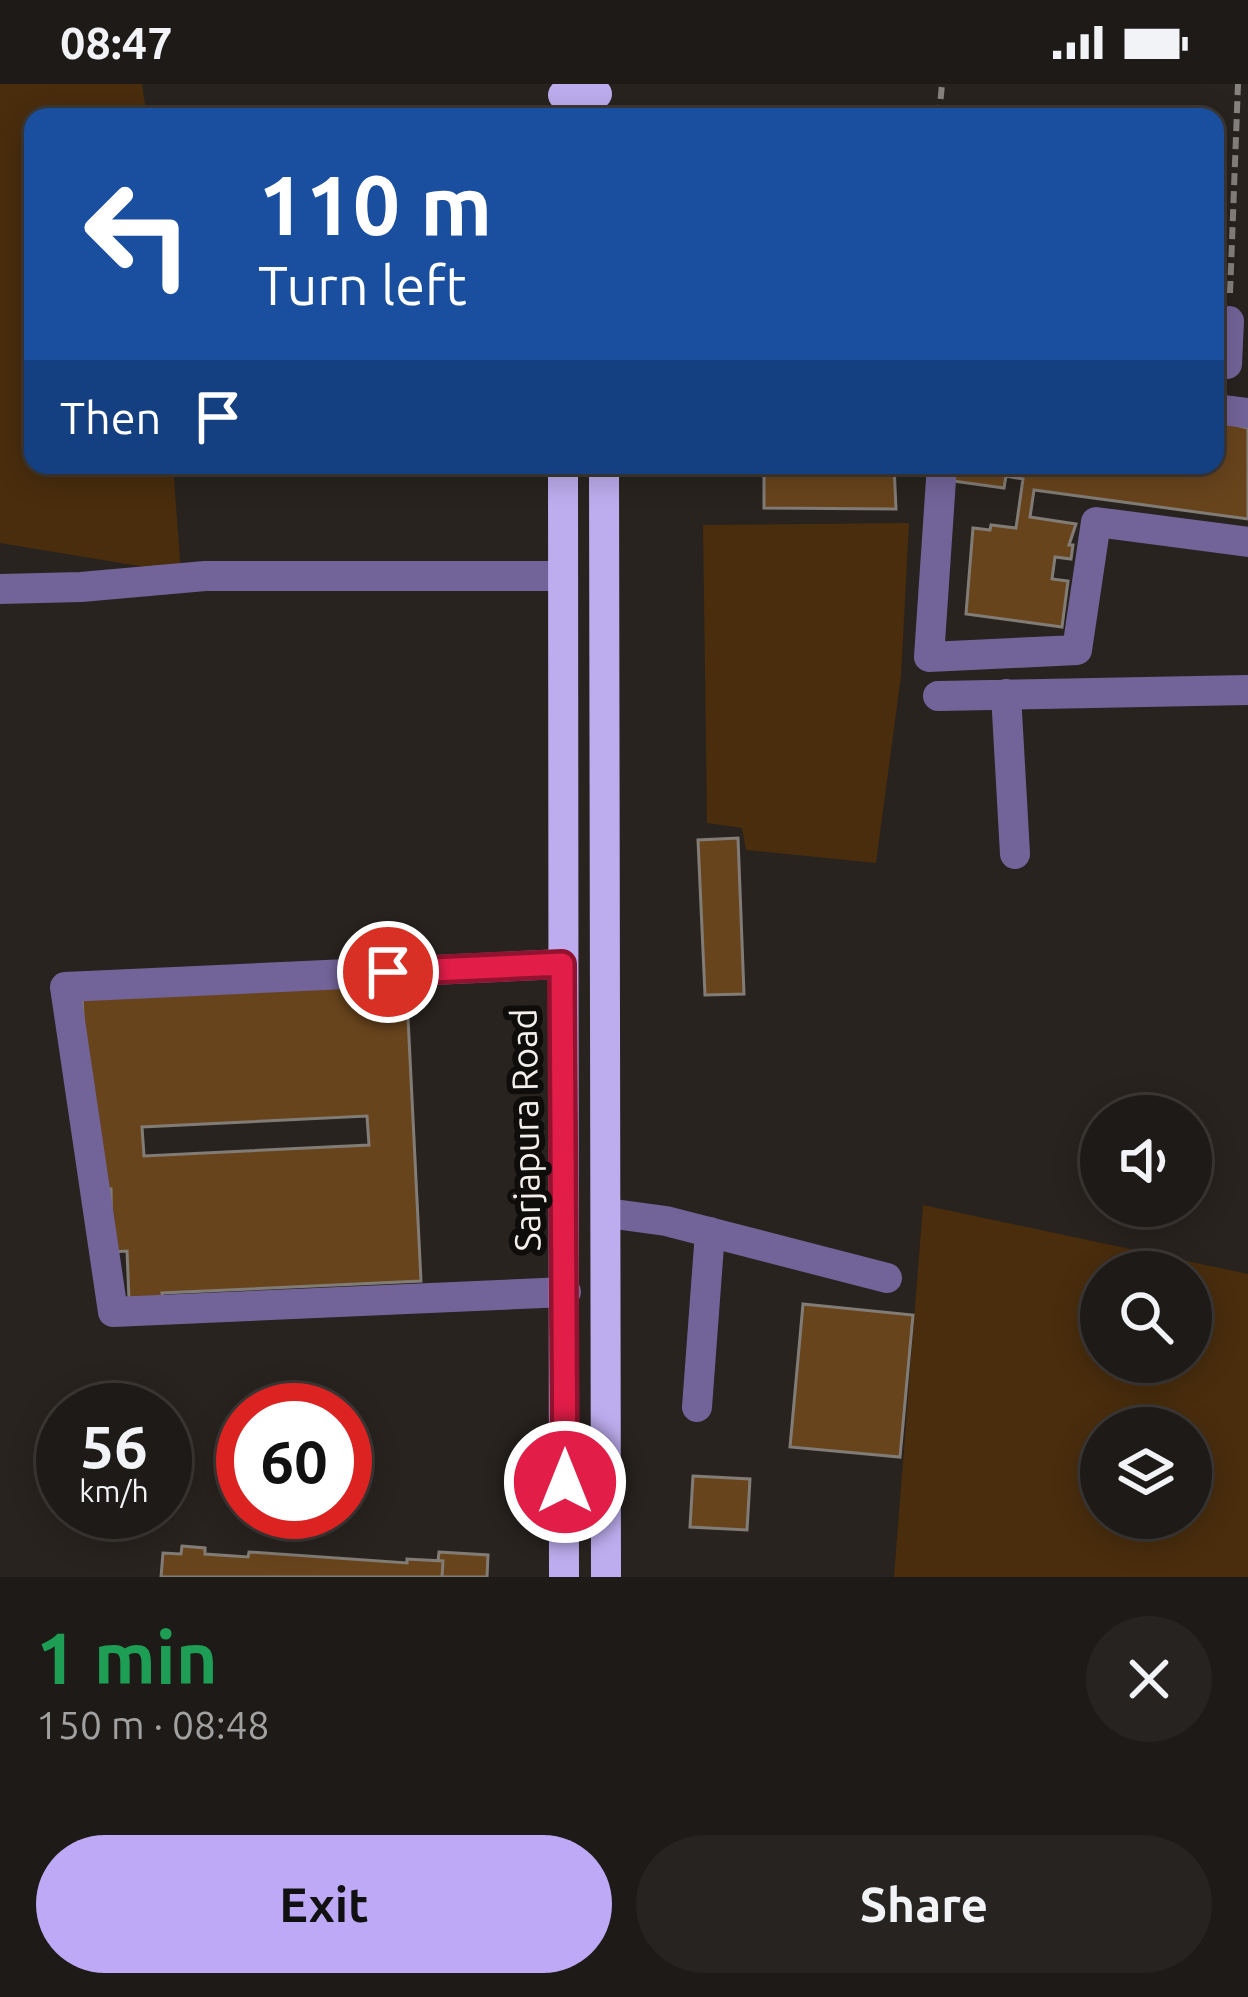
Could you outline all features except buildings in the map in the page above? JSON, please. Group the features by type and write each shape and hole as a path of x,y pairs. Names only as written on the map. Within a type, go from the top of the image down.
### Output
{"main road":[{"path":"563,99 597,98"},
{"name":"Sarjapura Road","path":"563,474 564,1577"},
{"path":"604,474 606,1577"}],"street":[{"path":"1230,364 1231,321"},
{"path":"941,474 929,657 1077,650 1096,522 1248,542"},
{"path":"0,589 205,577 563,576"},
{"path":"938,696 1248,691"},
{"path":"1006,694 1015,854"},
{"path":"562,964 65,987 113,1312 566,1292"},
{"path":"607,1213 710,1232 887,1278"},
{"path":"697,1406 710,1232"}],"path":[{"path":"1231,321 1238,84"}],"shaded area":[{"path":"0,84 142,84 146,108 24,108 24,474 174,474 181,573 0,543"},
{"path":"909,523 901,676 876,863 746,850 742,828 707,823 703,525"},
{"path":"923,1205 1140,1251 1080,1251 1080,1383 1212,1383 1212,1266 1248,1274 1248,1577 894,1577"}],"route":[{"path":"388,972 562,964 565,1482"}]}
